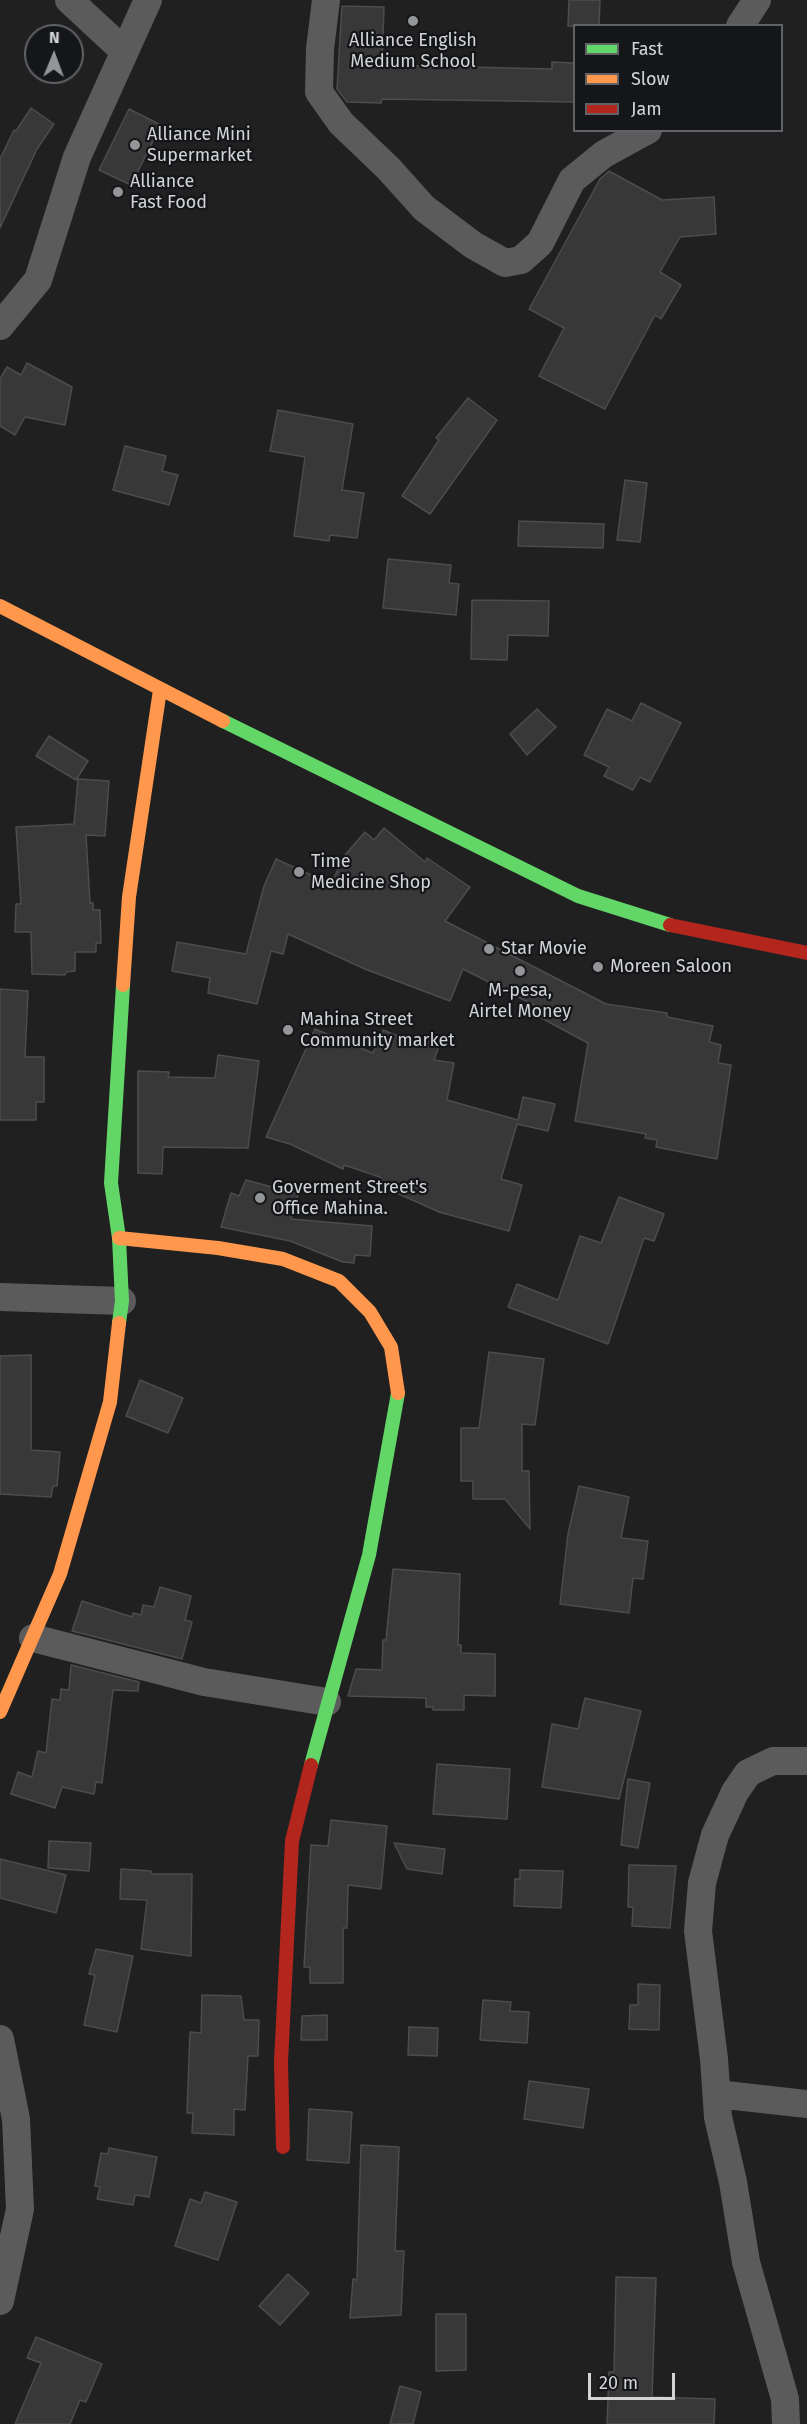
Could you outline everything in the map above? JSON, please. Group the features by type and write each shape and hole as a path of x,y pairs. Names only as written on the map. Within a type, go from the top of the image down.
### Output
{"street":[{"path":"69,0 124,51"},
{"path":"0,326 38,280 77,157 148,0"},
{"path":"326,0 320,49 319,92 340,123 388,169 424,208 473,245 505,262 521,260 540,243 572,180 604,154 644,132"},
{"path":"741,24 758,0"},
{"path":"0,606 160,690 578,896 689,931 807,953"},
{"path":"0,1712 60,1574 110,1402 122,1301 119,1238 111,1183 129,897 160,690"},
{"path":"119,1238 218,1248 283,1259 339,1281 370,1312 391,1347 398,1396 369,1555 327,1702 292,1841 281,2062 283,2147"},
{"path":"0,1297 122,1301"},
{"path":"33,1638 204,1682 327,1702"},
{"path":"786,2424 785,2399 746,2262 733,2182 718,2117 698,1931 702,1884 710,1854 720,1824 748,1773 773,1761 807,1761"},
{"path":"0,2039 16,2119 20,2209 0,2301"},
{"path":"717,2094 807,2104"}],"building":[{"path":"569,0 600,0 599,24 568,26"},
{"path":"342,6 384,7 382,65 552,69 552,62 573,63 573,102 382,99 381,103 347,102 337,89"},
{"path":"31,108 54,124 37,149 0,228 0,159 14,130 16,131"},
{"path":"129,109 161,125 131,185 99,170"},
{"path":"609,171 662,200 714,197 716,234 680,237 660,272 681,285 661,319 655,315 605,409 539,376 564,328 529,309 600,179"},
{"path":"27,363 72,387 65,425 25,417 15,435 0,426 0,379 7,367 21,375"},
{"path":"468,398 497,420 430,514 402,496 439,440 436,438"},
{"path":"278,410 353,424 342,490 364,493 357,538 330,535 329,541 294,536 305,457 270,451"},
{"path":"125,446 166,456 162,471 178,475 169,505 113,490"},
{"path":"625,480 647,483 640,542 617,540"},
{"path":"519,521 604,524 603,548 518,546"},
{"path":"388,559 451,565 449,583 459,584 456,615 383,608"},
{"path":"472,600 549,601 548,636 508,635 507,660 471,659"},
{"path":"641,703 681,723 650,782 640,777 633,790 604,776 609,767 584,755 607,709 632,721"},
{"path":"537,709 556,727 527,755 510,734"},
{"path":"49,736 88,761 76,780 36,756"},
{"path":"78,779 109,781 105,836 86,835 90,903 93,903 93,910 100,910 101,943 96,943 96,952 75,952 75,971 66,972 65,975 32,974 31,932 15,932 16,904 21,904 16,827 74,824"},
{"path":"384,828 425,862 427,858 470,887 445,921 606,1004 667,1013 667,1017 713,1026 709,1042 721,1045 718,1063 731,1065 717,1159 656,1147 657,1140 645,1138 646,1134 575,1121 588,1043 532,1013 536,1006 463,969 450,1001 365,969 288,934 283,954 271,951 257,1004 208,993 210,978 172,971 177,942 246,954 264,886 276,859 331,884 345,855 365,832 374,840"},
{"path":"0,989 28,991 25,1057 44,1057 44,1102 36,1102 36,1120 0,1120"},
{"path":"315,1029 373,1053 383,1030 413,1042 416,1036 439,1046 434,1060 454,1063 447,1100 518,1120 523,1097 555,1104 548,1131 517,1124 501,1179 522,1185 509,1231 439,1212 379,1185 380,1177 344,1165 343,1169 290,1144 266,1137"},
{"path":"218,1055 259,1061 248,1148 163,1147 162,1174 138,1173 138,1071 169,1072 168,1077 215,1078"},
{"path":"246,1180 298,1194 291,1219 372,1226 370,1256 355,1255 354,1263 343,1262 290,1241 221,1227 231,1193 239,1196"},
{"path":"619,1197 664,1214 654,1241 644,1238 608,1344 508,1307 517,1284 558,1300 580,1236 601,1243"},
{"path":"489,1352 544,1359 535,1425 522,1424 522,1471 529,1471 530,1529 505,1499 473,1499 473,1481 461,1481 461,1428 479,1428"},
{"path":"31,1355 31,1450 60,1452 57,1486 53,1486 51,1497 0,1494 0,1356"},
{"path":"140,1380 183,1398 168,1433 126,1416"},
{"path":"579,1486 629,1497 621,1538 648,1541 643,1579 633,1578 629,1613 560,1604 568,1534"},
{"path":"393,1569 460,1574 458,1645 461,1645 461,1653 495,1654 495,1696 464,1695 464,1710 433,1710 433,1707 426,1707 426,1698 348,1696 356,1669 382,1670 383,1640 386,1640"},
{"path":"160,1587 191,1596 185,1620 192,1622 182,1659 72,1631 82,1601 132,1617 133,1613 141,1615 143,1605 154,1607"},
{"path":"71,1665 139,1682 138,1691 113,1690 102,1783 96,1782 94,1794 62,1787 55,1808 11,1794 18,1772 32,1777 38,1751 46,1753 52,1699 60,1700 61,1689 69,1690"},
{"path":"585,1698 641,1711 619,1799 542,1787 552,1724 578,1729"},
{"path":"437,1764 510,1769 507,1819 433,1814"},
{"path":"628,1779 650,1783 638,1848 621,1845"},
{"path":"331,1820 387,1826 381,1889 348,1885 347,1928 343,1928 343,1983 310,1983 310,1967 304,1967 311,1845 328,1846"},
{"path":"49,1841 91,1843 89,1871 48,1868"},
{"path":"394,1843 445,1849 442,1874 407,1869"},
{"path":"0,1859 66,1875 56,1913 0,1898"},
{"path":"629,1865 676,1866 670,1928 632,1926 633,1907 628,1907"},
{"path":"121,1869 151,1871 151,1874 192,1874 191,1956 141,1949 147,1900 120,1899"},
{"path":"520,1870 563,1871 561,1908 514,1906 515,1879 520,1879"},
{"path":"96,1949 133,1956 117,2032 84,2025 95,1975 89,1974"},
{"path":"638,1984 660,1985 659,2030 629,2029 630,2005 638,2005"},
{"path":"202,1995 241,1996 244,2020 259,2020 258,2056 248,2056 245,2110 234,2109 234,2135 192,2133 193,2113 187,2113 190,2032 201,2033"},
{"path":"483,2000 511,2002 510,2011 529,2012 527,2043 480,2040"},
{"path":"327,2015 327,2040 301,2040 302,2016"},
{"path":"409,2027 438,2028 437,2056 408,2055"},
{"path":"529,2081 589,2089 583,2128 524,2119"},
{"path":"309,2109 352,2112 349,2163 307,2160"},
{"path":"361,2145 399,2147 395,2251 404,2251 401,2315 350,2318 353,2279 357,2280"},
{"path":"109,2148 157,2157 149,2197 135,2195 133,2205 97,2199 100,2187 95,2186 101,2153 108,2154"},
{"path":"205,2192 237,2202 218,2260 175,2246 190,2199 201,2203"},
{"path":"288,2274 309,2293 280,2325 259,2306"},
{"path":"616,2277 656,2278 652,2397 715,2399 714,2424 607,2424 609,2372 614,2372"},
{"path":"436,2314 466,2314 466,2370 436,2371"},
{"path":"36,2337 102,2364 86,2402 80,2400 70,2424 15,2424 41,2363 27,2358"},
{"path":"400,2386 421,2392 413,2424 390,2424"}],"traffic: fast":[{"path":"223,721 578,896 670,925"},
{"path":"119,1323 122,1301 119,1238 111,1183 123,985"},
{"path":"311,1765 369,1555 398,1393"}],"traffic: slow":[{"path":"0,606 223,721"},
{"path":"123,985 129,897 160,690"},
{"path":"119,1238 218,1248 283,1259 339,1281 370,1312 391,1347 398,1393"},
{"path":"0,1712 60,1574 110,1402 119,1323"}],"traffic: jam":[{"path":"670,925 807,953"},
{"path":"283,2147 281,2062 292,1841 311,1765"}],"place":[{"name":"Alliance English Medium School","path":"413,21"},
{"name":"Alliance Mini Supermarket","path":"135,145"},
{"name":"Alliance Fast Food","path":"118,192"},
{"name":"Time Medicine Shop","path":"299,872"},
{"name":"Star Movie","path":"489,949"},
{"name":"Moreen Saloon","path":"598,967"},
{"name":"M-pesa, Airtel Money","path":"520,971"},
{"name":"Mahina Street Community market","path":"288,1030"},
{"name":"Goverment Street's Office Mahina.","path":"260,1198"}]}
